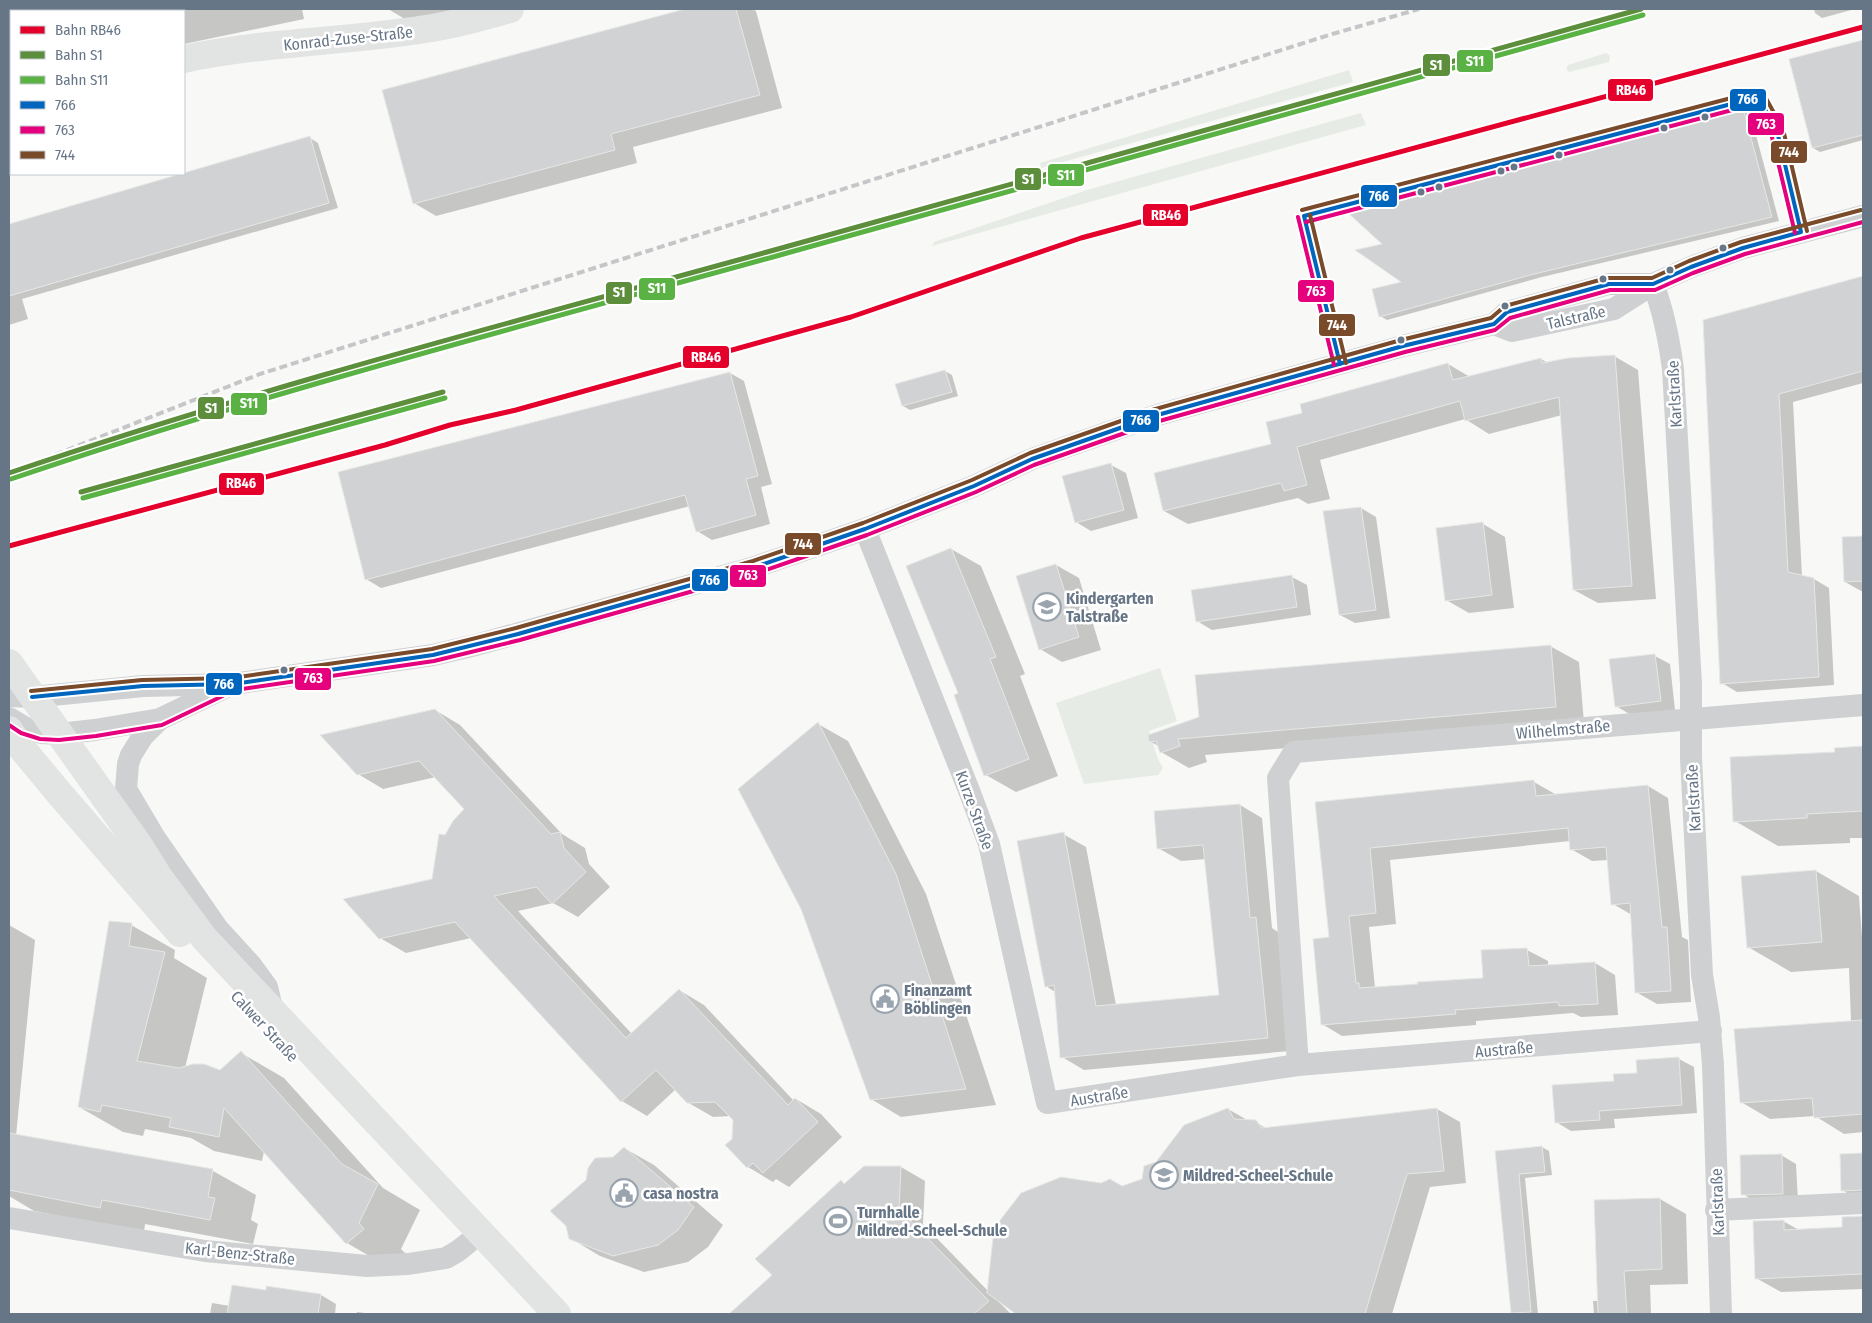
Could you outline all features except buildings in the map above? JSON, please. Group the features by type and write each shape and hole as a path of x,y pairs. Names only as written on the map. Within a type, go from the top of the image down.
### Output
{"main road":[{"name":"Konrad-Zuse-Straße","path":"185,59 270,46 388,35 467,21 510,9"},
{"name":"Calwer Straße","path":"9,662 21,696 59,734 158,876 204,938 557,1314"},
{"name":"Calwer Straße","path":"9,730 20,746 113,856 228,987 468,1242 532,1314"}],"street":[{"name":"Talstraße","path":"21,696 143,686 233,684 433,655 476,645 755,567 865,529 974,486 1032,459 1145,419 1403,346 1494,324 1507,312 1609,284 1653,284 1691,267 1743,248 1863,216"},
{"name":"Karlstraße","path":"1653,284 1667,329 1674,369 1691,684 1690,719 1702,975 1711,1031 1713,1065 1716,1210 1721,1314"},
{"name":"Kurze Straße","path":"865,529 989,844 1048,1104"},
{"name":"Talstraße","path":"9,718 24,727 41,733 59,734 160,719 233,684"},
{"name":"Wilhelmstraße","path":"1298,1064 1278,778 1294,752 1863,705"},
{"name":"Talstraße","path":"128,764 131,755 143,736 160,719"},
{"name":"Calwer Straße","path":"128,764 126,789 135,805 155,838 218,929 268,987 273,1012"},
{"name":"Austraße","path":"1048,1104 1298,1064 1711,1031"},
{"path":"1716,1210 1863,1203"},
{"name":"Karl-Benz-Straße","path":"9,1218 205,1251 367,1266 408,1264 446,1258 458,1252 468,1242"}],"shaded area":[{"path":"1606,53 1610,56 1609,62 1569,72 1566,69 1568,65"},
{"path":"1349,70 1353,82 1041,168 1040,163"},
{"path":"1361,113 1366,125 932,246 934,242 1087,190"},
{"path":"1160,668 1177,721 1149,731 1163,768 1158,775 1084,784 1056,703"}],"railway":[{"path":"11,472 260,374 1329,35 1419,9"}],"rail line":[{"name":"S1","path":"9,473 200,412 392,355 1641,9"},
{"name":"S11","path":"11,479 202,418 394,361 1643,15"},
{"name":"RB46","path":"9,546 385,445 450,425 516,410 851,317 1081,238 1863,27"},
{"name":"S1","path":"81,492 443,392"},
{"name":"S11","path":"83,498 445,398"}],"transit line":[{"name":"744","path":"1302,210 1758,91 1763,93 1783,129 1807,231"},
{"name":"766","path":"1304,216 1758,97 1777,131 1801,232"},
{"name":"763","path":"1306,222 1755,104 1771,133 1795,233"},
{"name":"744","path":"31,691 142,680 232,678 432,649 516,628 753,561 863,523 972,480 1030,453 1152,410 1401,340 1491,318 1505,306 1607,278 1652,278 1689,261 1741,242 1861,210"},
{"name":"744","path":"1310,215 1346,363"},
{"name":"766","path":"1304,216 1340,364"},
{"name":"763","path":"1298,217 1334,365"},
{"name":"763","path":"9,725 21,733 40,739 59,740 96,736 162,725 235,690 434,661 520,640 757,573 867,535 976,492 1034,465 1156,422 1405,352 1495,330 1510,318 1610,290 1655,290 1693,273 1745,254 1863,222"},
{"name":"766","path":"32,697 143,686 233,684 433,655 518,634 755,567 865,529 974,486 1032,459 1154,416 1403,346 1494,324 1507,312 1609,284 1653,284 1691,267 1743,248 1801,232"}],"place":[{"name":"Kindergarten Talstraße","path":"1047,607"},
{"name":"Finanzamt Böblingen","path":"885,999"},
{"name":"Mildred-Scheel-Schule","path":"1164,1175"},
{"name":"casa nostra","path":"624,1193"},
{"name":"Turnhalle Mildred-Scheel-Schule","path":"838,1221"}]}
